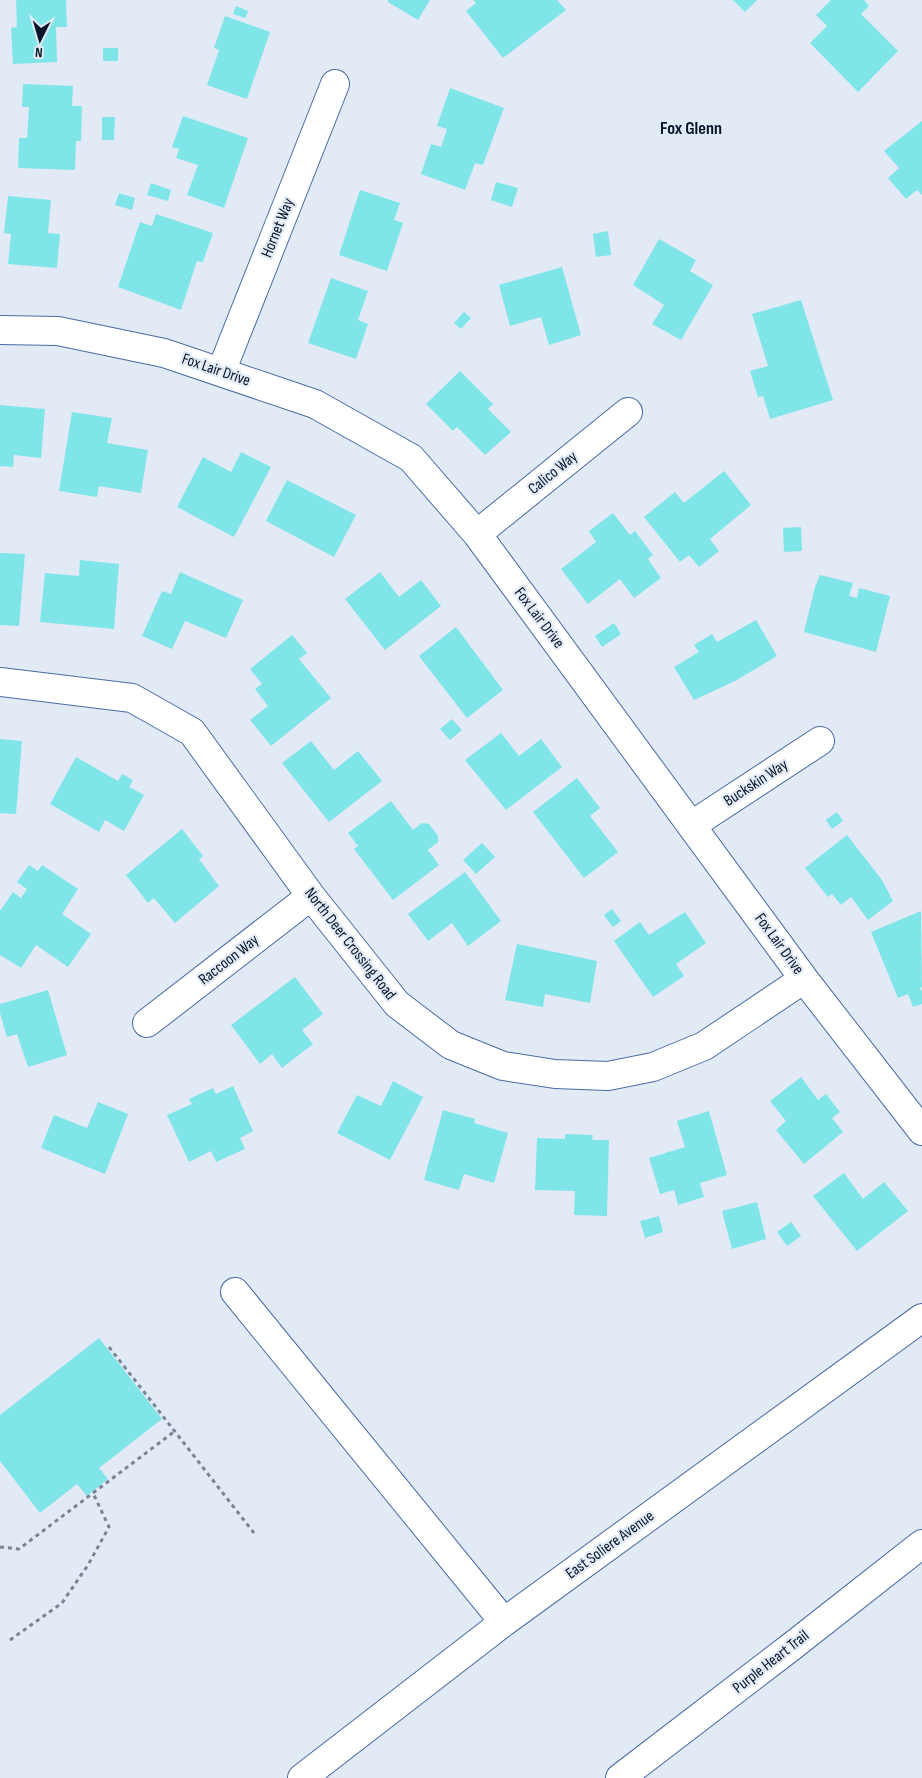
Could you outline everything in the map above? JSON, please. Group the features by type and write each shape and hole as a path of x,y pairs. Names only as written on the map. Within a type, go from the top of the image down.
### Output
{"main road":[{"name":"Hornet Way","path":"221,372 335,84"},
{"name":"Fox Lair Drive","path":"0,330 58,331 164,353 315,404 412,458 477,534 804,979 922,1131"},
{"name":"Calico Way","path":"477,534 628,412"},
{"name":"North Deer Crossing Road","path":"0,682 132,698 192,732 311,896 397,1004 451,1045 503,1066 555,1074 608,1076 653,1067 704,1046 804,979"},
{"name":"Buckskin Way","path":"692,825 820,741"},
{"name":"Raccoon Way","path":"147,1023 311,896"},
{"path":"235,1292 504,1622"},
{"name":"East Soliere Avenue","path":"302,1778 504,1622 922,1318"},
{"name":"Purple Heart Trail","path":"620,1778 784,1653 922,1544"}],"path":[{"path":"109,1347 254,1533"},
{"path":"0,1547 19,1549 175,1431"},
{"path":"10,1640 62,1603 88,1565 109,1527 93,1493"}],"building":[{"path":"16,0 66,0 67,27 56,27 57,62 13,64 11,28 17,27"},
{"path":"388,0 430,0 418,20 388,2"},
{"path":"473,0 557,0 566,10 503,58 466,11 476,3"},
{"path":"733,0 757,0 745,12"},
{"path":"831,0 864,0 869,6 861,14 898,51 858,92 810,43 827,26 816,15"},
{"path":"236,6 248,11 245,18 233,14"},
{"path":"225,16 270,32 247,99 207,85 219,50 214,48"},
{"path":"103,48 118,48 118,61 103,61"},
{"path":"23,84 73,86 72,106 82,106 81,141 76,141 75,170 18,168 19,138 27,138 29,107 22,107"},
{"path":"450,88 504,108 483,165 475,163 465,190 421,174 431,144 441,147 447,129 437,126"},
{"path":"183,116 248,138 224,208 187,195 198,165 176,158 179,149 172,147"},
{"path":"102,117 115,117 114,140 102,140"},
{"path":"922,121 922,195 917,190 906,199 888,178 899,168 884,151"},
{"path":"496,182 518,188 512,207 491,200"},
{"path":"151,183 171,190 168,201 147,195"},
{"path":"360,190 400,203 394,220 403,223 387,271 339,255"},
{"path":"119,193 135,198 132,210 115,205"},
{"path":"8,196 51,200 48,233 60,234 57,268 8,264 11,234 4,233"},
{"path":"156,214 213,233 203,262 197,261 181,310 118,287 140,222 152,226"},
{"path":"608,231 611,255 596,257 593,234"},
{"path":"659,239 696,260 690,271 713,285 681,340 652,324 664,305 633,285"},
{"path":"562,267 581,335 549,345 541,317 510,326 499,285"},
{"path":"331,278 368,291 358,320 368,324 356,359 308,343"},
{"path":"801,300 833,400 770,419 763,396 758,397 750,371 768,366 752,314"},
{"path":"464,312 471,318 461,329 454,323"},
{"path":"460,371 493,404 488,409 511,432 485,455 457,427 453,431 426,404"},
{"path":"0,405 45,409 41,458 14,455 13,467 0,466"},
{"path":"72,412 112,418 107,443 148,450 141,493 99,486 97,497 59,491"},
{"path":"241,452 271,467 234,537 177,507 203,457 231,472"},
{"path":"724,471 751,505 710,539 719,551 699,567 689,555 680,562 644,517 675,492 684,503"},
{"path":"287,480 356,515 334,557 266,521"},
{"path":"613,513 630,535 635,531 653,555 648,559 661,578 634,598 620,579 588,604 561,569 596,542 589,531"},
{"path":"801,527 802,551 784,552 783,528"},
{"path":"0,553 25,554 19,626 0,625"},
{"path":"80,560 119,564 114,629 40,622 45,573 79,576"},
{"path":"180,572 243,600 226,638 185,621 172,649 142,636 162,591 171,594"},
{"path":"380,572 399,597 421,580 441,606 385,650 345,599"},
{"path":"820,575 853,583 849,596 857,598 859,588 890,596 876,652 804,632 815,587"},
{"path":"756,620 777,656 735,681 694,700 674,667 699,652 694,645 712,634 717,642"},
{"path":"614,623 621,634 602,647 595,636"},
{"path":"456,627 503,690 467,718 419,656"},
{"path":"292,635 307,653 299,659 331,698 271,746 250,720 268,706 255,689 262,684 250,669"},
{"path":"452,719 462,730 450,740 440,729"},
{"path":"501,733 519,756 541,739 562,767 506,810 465,760"},
{"path":"0,739 22,741 16,814 0,813"},
{"path":"311,741 334,770 358,751 382,781 329,822 282,763"},
{"path":"76,757 118,781 122,774 133,780 129,787 144,795 124,831 105,820 99,832 50,804"},
{"path":"577,778 600,808 590,816 618,852 584,878 533,812"},
{"path":"391,801 413,830 422,823 429,824 438,836 438,842 428,850 439,865 393,900 354,849 358,846 348,833"},
{"path":"837,812 843,821 832,829 826,820"},
{"path":"182,829 203,856 199,859 219,886 175,923 154,898 148,903 126,875"},
{"path":"847,835 882,880 893,901 868,920 851,897 841,905 832,894 828,897 805,868"},
{"path":"482,843 495,857 476,874 463,860"},
{"path":"29,865 38,871 42,865 78,889 62,914 91,934 68,967 36,945 21,968 0,955 0,911 13,892 21,898 27,889 17,882"},
{"path":"465,872 501,921 468,946 452,923 428,941 408,914"},
{"path":"612,909 621,921 613,927 604,915"},
{"path":"921,911 922,987 920,988 922,1004 913,1007 908,994 898,998 871,932"},
{"path":"685,912 706,943 676,964 684,976 653,997 614,941 640,922 649,935"},
{"path":"517,944 597,961 590,1003 545,994 543,1007 505,1000"},
{"path":"295,977 323,1014 302,1030 313,1044 282,1068 272,1054 260,1064 231,1025"},
{"path":"48,990 67,1055 28,1067 17,1034 7,1037 0,1013 0,1004"},
{"path":"801,1077 818,1100 826,1094 840,1112 832,1118 843,1132 804,1164 776,1130 786,1121 770,1101"},
{"path":"393,1081 423,1097 390,1160 337,1133 357,1095 381,1106"},
{"path":"233,1086 253,1131 240,1138 245,1149 216,1162 211,1151 189,1162 167,1115 192,1104 189,1099 213,1088 216,1094"},
{"path":"98,1102 128,1114 105,1174 41,1148 54,1115 87,1128"},
{"path":"443,1110 475,1119 474,1123 508,1133 494,1183 464,1174 459,1190 424,1180"},
{"path":"709,1111 727,1175 700,1183 704,1197 678,1205 674,1190 660,1194 649,1158 685,1147 677,1121"},
{"path":"565,1134 593,1135 592,1140 609,1140 607,1216 574,1215 575,1191 535,1190 537,1138 565,1139"},
{"path":"844,1173 863,1199 884,1182 908,1211 857,1251 813,1196"},
{"path":"757,1202 766,1239 732,1249 722,1211"},
{"path":"659,1216 663,1232 645,1238 640,1221"},
{"path":"791,1222 801,1236 787,1246 777,1232"},
{"path":"99,1338 162,1419 99,1468 108,1479 87,1496 77,1484 40,1513 0,1461 0,1415"}],"district":[{"name":"Fox Glenn","path":"691,128"}]}
